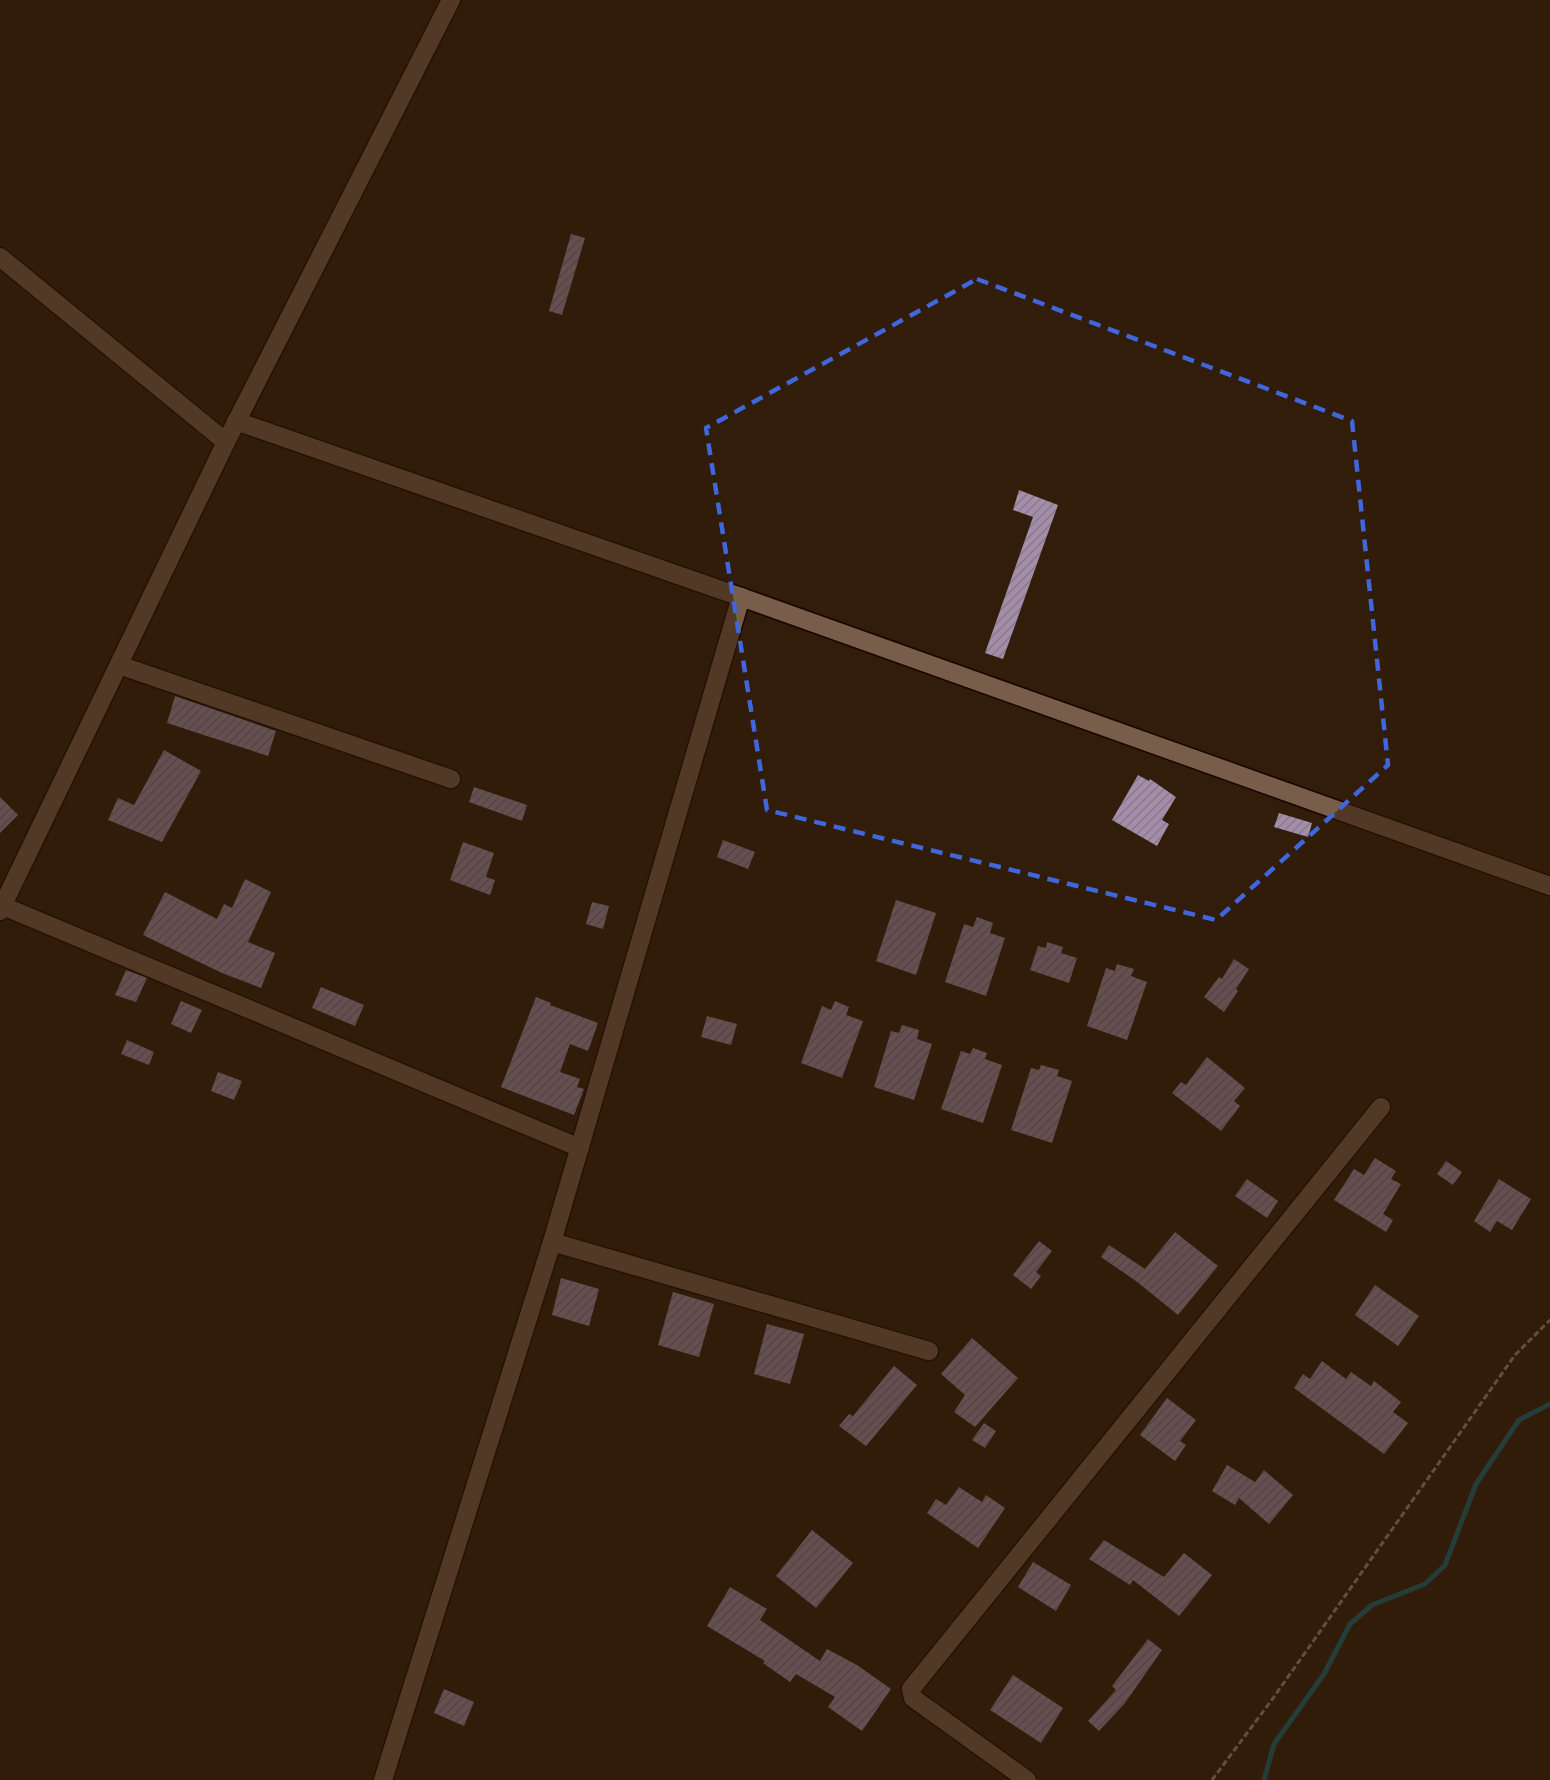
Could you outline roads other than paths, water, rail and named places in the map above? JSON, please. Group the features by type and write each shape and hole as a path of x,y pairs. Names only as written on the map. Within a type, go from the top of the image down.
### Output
{"street":[{"path":"450,0 236,421 119,665 6,879 1,909 580,1148"},
{"path":"0,257 226,442"},
{"path":"236,421 741,597 1550,886"},
{"path":"383,1780 552,1242 741,597"},
{"path":"119,665 450,779"},
{"path":"1027,1780 913,1698 911,1689 1381,1107"},
{"path":"552,1242 929,1351"}],"waterway":[{"path":"1264,1780 1274,1744 1324,1674 1350,1624 1372,1605 1425,1584 1445,1565 1476,1484 1519,1420 1550,1404"}]}
